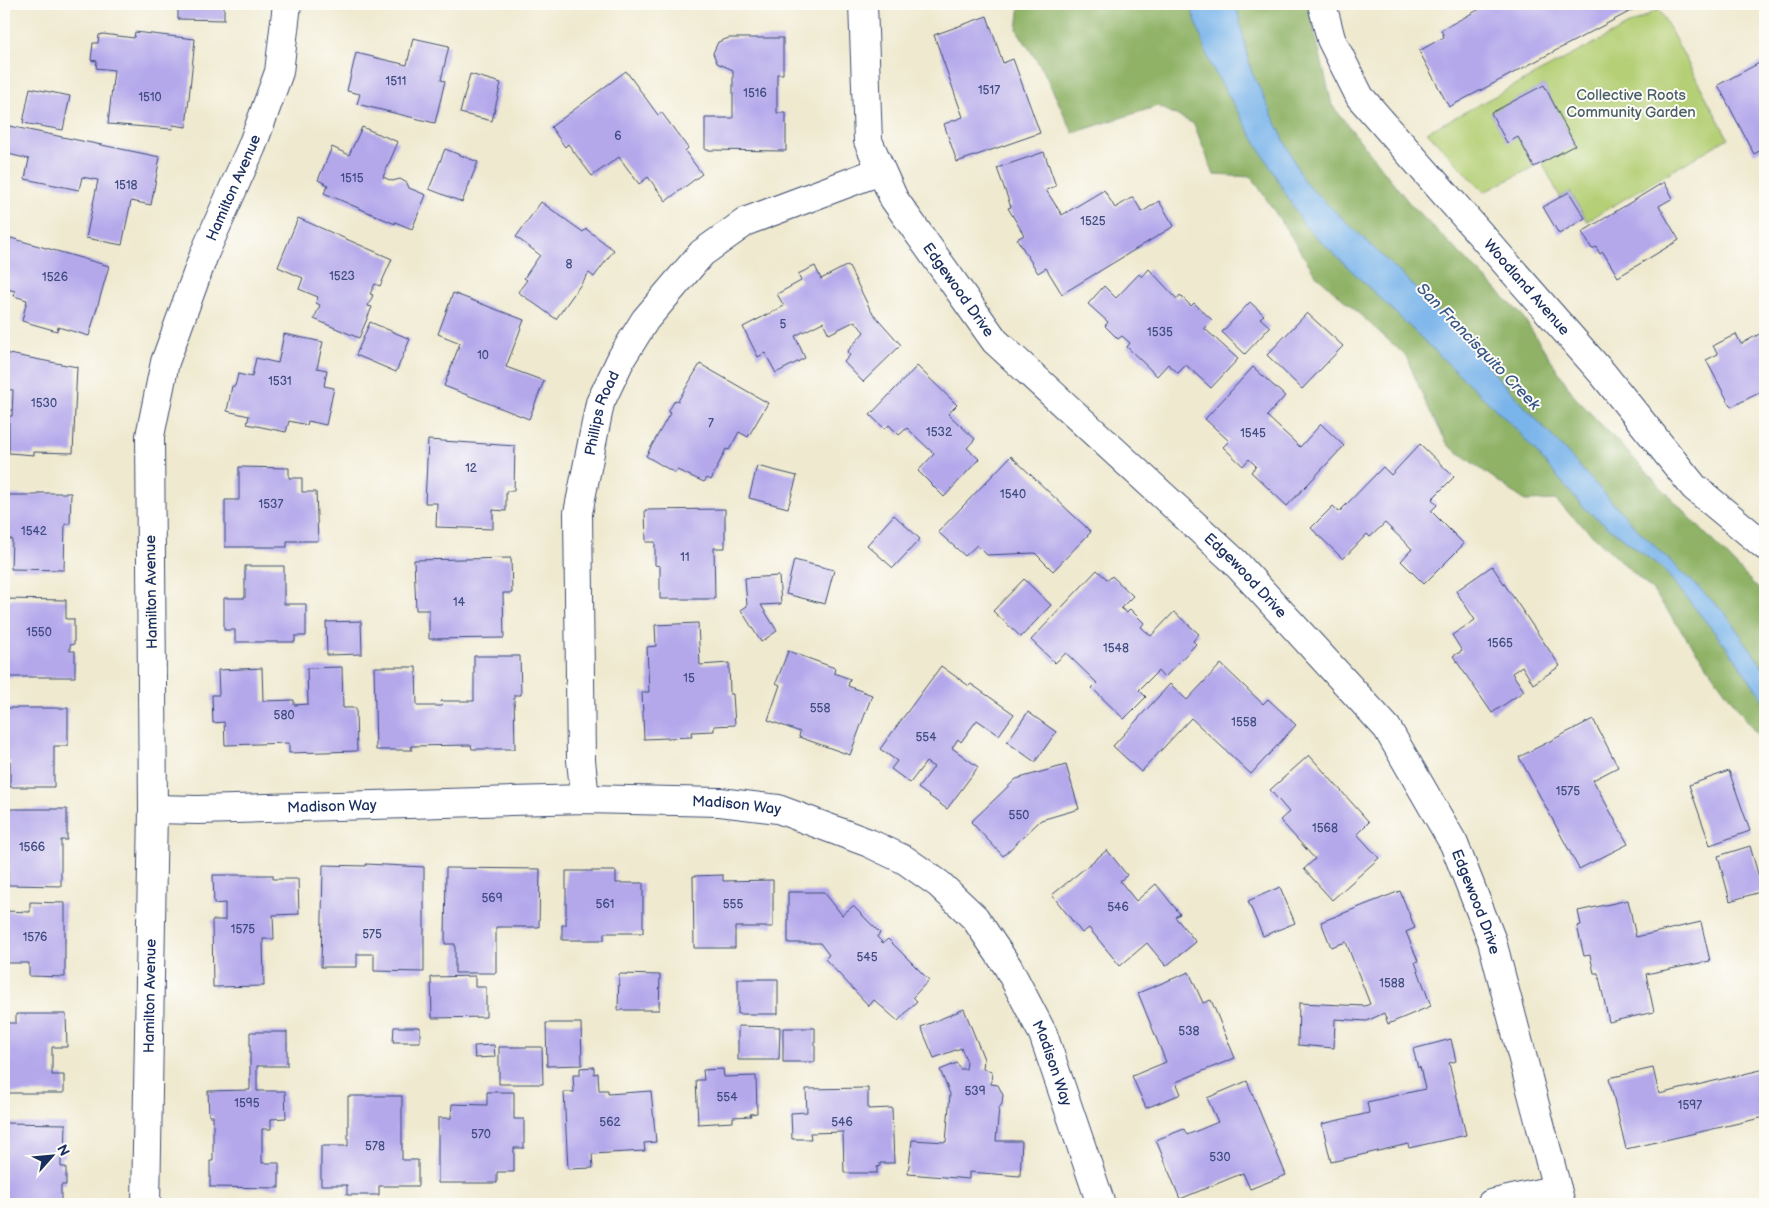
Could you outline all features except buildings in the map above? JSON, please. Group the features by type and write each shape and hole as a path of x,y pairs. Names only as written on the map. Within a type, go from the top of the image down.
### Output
{"street":[{"name":"Hamilton Avenue","path":"146,1204 153,809 150,436 165,362 205,252 252,146 279,72 287,4"},
{"name":"Edgewood Drive","path":"863,4 868,141 894,199 996,341 1234,561 1387,728 1454,844 1492,941 1559,1196"},
{"name":"Woodland Avenue","path":"1322,4 1331,39 1360,97 1603,374 1694,487 1764,541"},
{"name":"Phillips Road","path":"585,799 581,760 578,513 600,403 622,357 645,320 702,253 747,221 880,171"},
{"name":"Madison Way","path":"153,809 198,810 585,799 720,802 778,810 869,843 905,860 939,884 975,918 1008,967 1043,1034 1100,1204"},
{"path":"1491,1204 1559,1196"}],"green space":[{"path":"1020,4 1308,4 1332,105 1410,204 1521,314 1575,397 1765,596 1765,746 1653,591 1555,500 1525,501 1448,445 1427,406 1406,356 1316,275 1252,177 1214,175 1194,124 1158,106 1073,133 1043,70 1017,30"},
{"name":"Collective Roots Community Garden","path":"1659,9 1728,138 1587,221 1570,192 1560,197 1542,162 1575,145 1544,85 1491,113 1507,142 1518,137 1534,167 1484,192 1427,132"}],"water":[{"path":"1190,4 1236,4 1251,70 1304,182 1417,289 1635,527 1725,613 1765,670 1765,702 1729,650 1663,569 1585,509 1517,430 1304,225 1210,64"}],"water label":[{"name":"San Francisquito Creek","path":"1479,346"}]}
